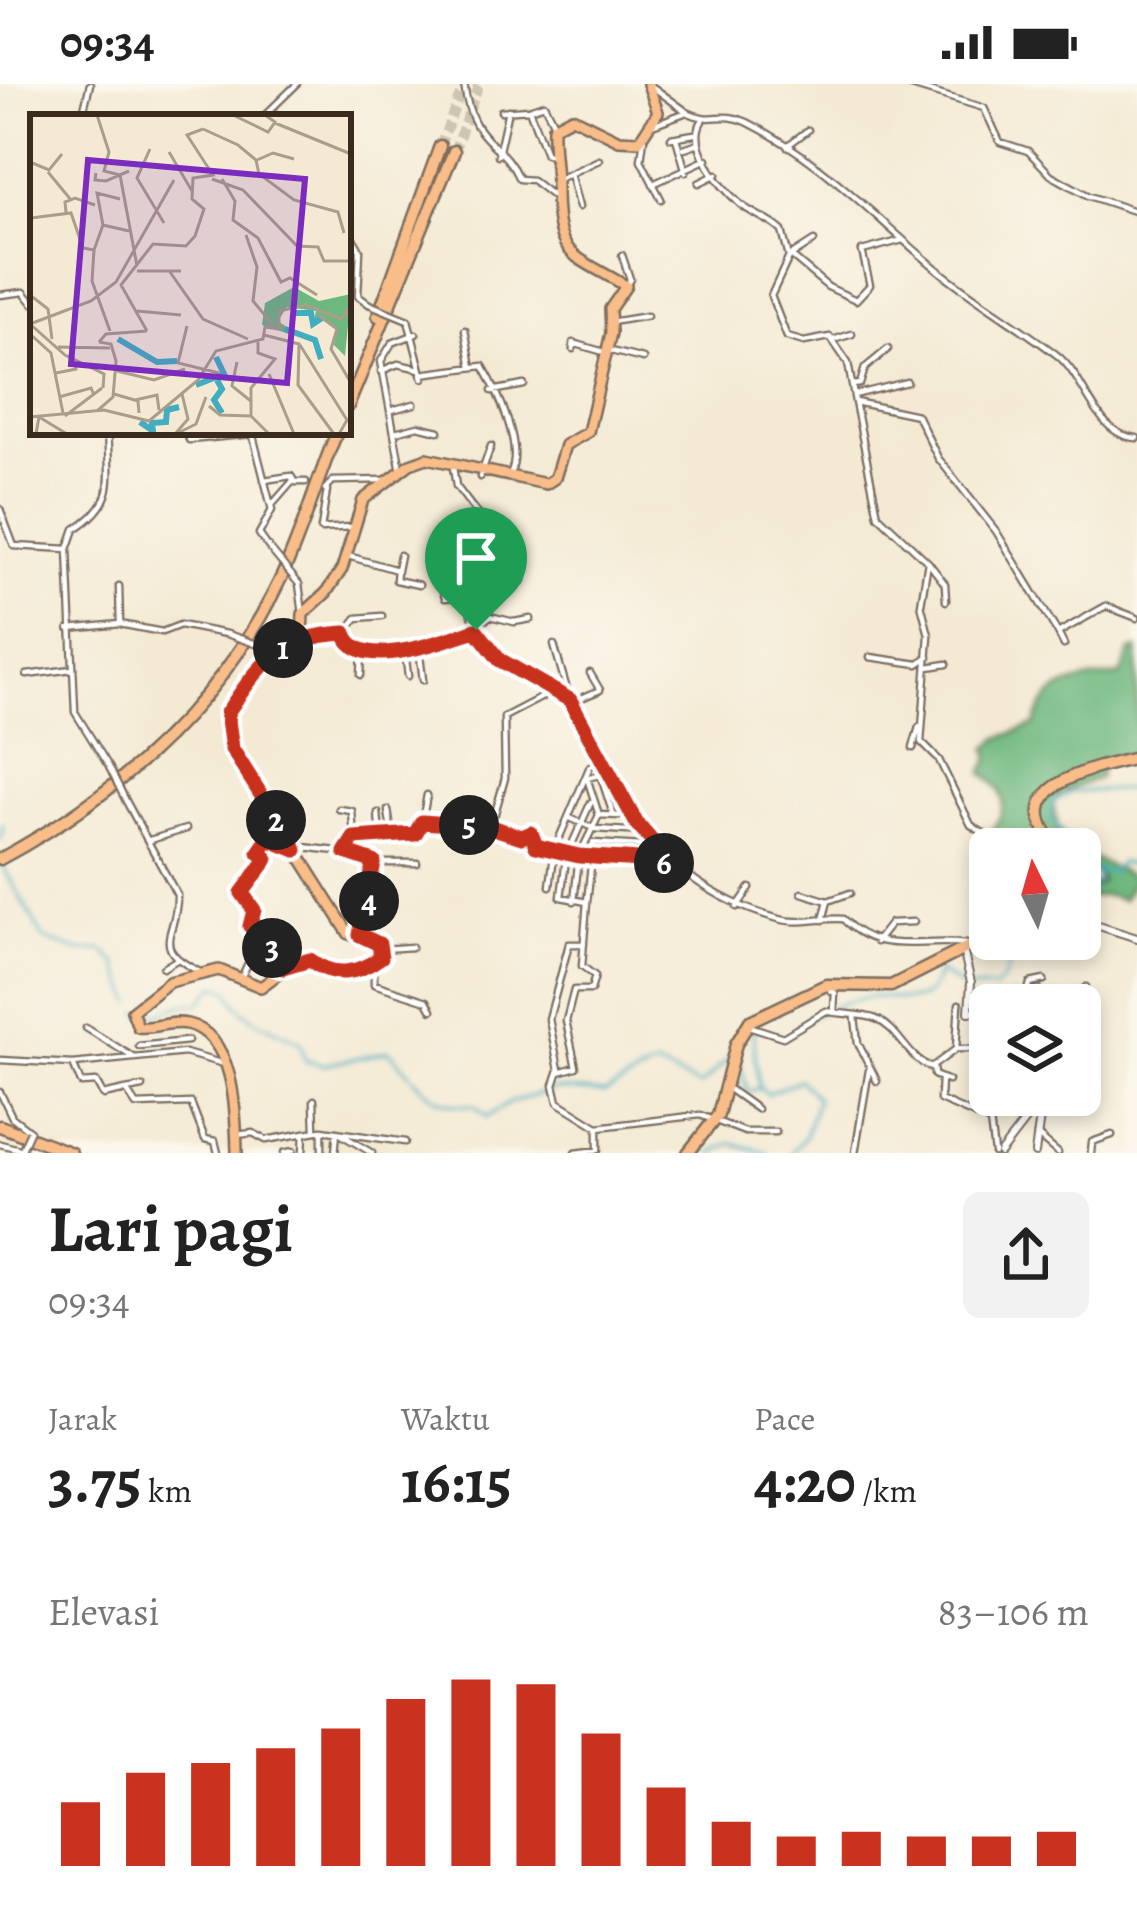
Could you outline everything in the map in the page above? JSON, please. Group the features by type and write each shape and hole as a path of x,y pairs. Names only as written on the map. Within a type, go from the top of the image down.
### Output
{"highway":[{"path":"351,384 440,146"},
{"path":"351,399 454,151"},
{"path":"0,855 53,827 133,774 225,669 279,581 333,435"},
{"path":"1044,828 1041,806 1053,788 1086,770 1137,758"},
{"path":"688,1153 714,1122 732,1057 754,1028 818,988 887,987 969,946"},
{"path":"0,1128 59,1153"},
{"path":"0,1128 71,1153"}],"main road":[{"path":"382,948 356,940 345,927 232,749 225,725 264,650 279,650 302,638 303,614 328,591 348,556 351,527 363,500 421,459 454,462 536,485 553,480 563,447 588,432 610,307 626,286 564,246 554,220 554,124 572,117 626,143 644,138 658,110 650,85"},
{"path":"345,927 382,948"},
{"path":"237,1153 224,1064 202,1031 175,1023 138,1028 139,1010 162,986 206,974 224,970 240,981 265,986 283,968 310,960 334,974 374,962 382,948"}],"street":[{"path":"83,114 90,84"},
{"path":"265,114 297,84"},
{"path":"464,84 472,124 498,155 509,160 519,179 532,180 556,199"},
{"path":"905,84 984,108 1000,142 1028,151 1051,175 1089,196 1137,212"},
{"path":"650,85 702,121"},
{"path":"498,155 504,111 544,104 554,124"},
{"path":"529,109 546,154 554,154"},
{"path":"652,125 687,112"},
{"path":"904,239 861,251 869,285 856,300 828,287 790,257 782,231 738,201 696,144 694,134 702,121 719,116 740,119 853,190 971,296 1060,357 1109,427 1137,438"},
{"path":"788,146 808,130"},
{"path":"686,172 674,138 694,134"},
{"path":"644,138 641,160 661,199"},
{"path":"683,148 696,144"},
{"path":"652,184 707,159"},
{"path":"556,180 599,160"},
{"path":"570,174 579,207"},
{"path":"699,183 717,174"},
{"path":"351,235 360,250 358,294 351,300"},
{"path":"814,241 790,257 770,288 777,322 790,339 833,340 852,334"},
{"path":"622,255 629,279 626,286"},
{"path":"0,295 24,292 30,299"},
{"path":"358,294 369,304 408,320 416,334 422,374"},
{"path":"610,322 647,316"},
{"path":"465,330 472,367"},
{"path":"400,471 381,371 392,343 416,334"},
{"path":"833,340 848,363 878,515 928,562 945,584 946,602"},
{"path":"573,349 573,343 643,358"},
{"path":"852,386 860,384 865,368 888,349"},
{"path":"381,371 398,364 422,374 484,368 516,445 508,477"},
{"path":"855,398 907,382"},
{"path":"492,392 524,385"},
{"path":"855,398 917,415 940,461 995,531 1064,645"},
{"path":"392,410 414,404"},
{"path":"395,432 418,426 439,431"},
{"path":"107,435 107,500 96,518 71,533 68,549 75,712 177,895 166,937 178,959 206,974"},
{"path":"187,435 189,440 234,435"},
{"path":"253,435 271,506"},
{"path":"481,472 490,446"},
{"path":"454,462 456,486 482,520 469,554 467,598 476,630 500,660 571,701 600,690 590,673"},
{"path":"264,480 291,476 294,481"},
{"path":"351,527 321,529 326,490 335,481 388,480"},
{"path":"294,481 306,482"},
{"path":"259,535 271,506 294,481"},
{"path":"0,509 14,546 68,549"},
{"path":"478,533 495,545 504,544"},
{"path":"250,534 259,535 299,584 303,614"},
{"path":"400,555 396,580 419,585"},
{"path":"348,556 397,570"},
{"path":"928,562 921,604 928,657 921,742 939,760 976,828"},
{"path":"441,585 446,598 467,598 506,592 523,580"},
{"path":"119,586 120,624"},
{"path":"1058,633 1106,606 1134,618 1137,608"},
{"path":"302,638 345,633 357,618 382,616"},
{"path":"345,633 350,644 362,651 404,650 476,630 490,616 514,622 531,619"},
{"path":"69,629 120,624 158,632 180,625 227,634 264,650"},
{"path":"554,645 571,701 644,832 670,862 737,907 784,920 843,919 861,938 876,942 965,948 969,984"},
{"path":"419,648 423,680"},
{"path":"404,650 409,676"},
{"path":"361,675 362,651"},
{"path":"870,657 918,664 928,657"},
{"path":"928,667 947,664"},
{"path":"27,675 72,669"},
{"path":"250,681 267,670"},
{"path":"491,827 505,782 504,717 551,691"},
{"path":"913,748 922,722"},
{"path":"550,886 555,848 591,765 605,760"},
{"path":"587,778 611,772"},
{"path":"599,815 617,816 600,774"},
{"path":"574,902 579,856 599,815 587,778"},
{"path":"354,838 418,833 427,795"},
{"path":"587,902 561,897 568,852 591,802"},
{"path":"339,809 352,811 354,838 345,852"},
{"path":"388,810 392,836"},
{"path":"378,813 380,837"},
{"path":"570,818 594,828 644,832"},
{"path":"422,822 491,827 522,837 531,833 536,846 579,856 670,862"},
{"path":"559,1072 576,1067 566,1021 574,990 591,990 595,984 595,976 582,968 594,828"},
{"path":"150,840 186,829"},
{"path":"283,968 268,962 272,939 250,926 254,910 242,893 267,859 259,852 268,839 294,848 345,852 374,862 417,863"},
{"path":"593,843 658,847"},
{"path":"636,860 637,848"},
{"path":"360,935 374,862"},
{"path":"737,907 750,888"},
{"path":"802,893 828,901 850,893"},
{"path":"824,920 828,901"},
{"path":"876,942 891,923 914,922"},
{"path":"1101,927 1137,938"},
{"path":"584,944 569,944 549,1019 559,1072 554,1089 558,1102 582,1122 598,1127 694,1115 745,1132 776,1132"},
{"path":"382,948 412,947"},
{"path":"240,981 250,957"},
{"path":"164,968 178,959"},
{"path":"374,962 374,984 423,999 433,1010"},
{"path":"1030,984 1044,980"},
{"path":"818,988 835,992 834,1011"},
{"path":"956,1049 956,1004 969,1006"},
{"path":"754,1028 771,1037 789,1036 821,1013 834,1011 878,1019 899,1038 911,1059 945,1079 940,1100 988,1121"},
{"path":"855,1016 868,1070 855,1153"},
{"path":"175,1023 176,1042"},
{"path":"86,1028 133,1057"},
{"path":"140,1046 188,1041"},
{"path":"933,1069 956,1049 969,1049"},
{"path":"0,1060 73,1064 185,1053 224,1064"},
{"path":"73,1064 81,1083 96,1082 103,1095 143,1087"},
{"path":"868,1070 877,1081"},
{"path":"726,1087 757,1109"},
{"path":"126,1090 136,1105 192,1104 205,1139 215,1142 218,1153"},
{"path":"0,1092 12,1117 29,1131 23,1150 0,1144"},
{"path":"314,1100 322,1153"},
{"path":"987,1116 997,1153"},
{"path":"997,1153 1028,1116"},
{"path":"1035,1153 1040,1116"},
{"path":"575,1153 598,1150 598,1127"},
{"path":"236,1135 255,1134 266,1140 319,1130 405,1142"},
{"path":"303,1153 304,1133"},
{"path":"335,1153 341,1133"},
{"path":"341,1133 372,1153"},
{"path":"1036,1135 1058,1153"},
{"path":"1091,1153 1092,1142 1112,1135"},
{"path":"284,1153 293,1151"}],"green space":[{"path":"1137,649 1137,753 1101,760 1099,778 1060,793 1053,804 1058,828 993,828 1003,808 996,786 983,773 990,758 987,749 999,738 1035,725 1057,691 1122,675 1130,651"},
{"path":"1101,862 1135,878 1122,900 1103,895"}],"waterway":[{"path":"1059,828 1051,817 1053,801 1072,792 1137,789"},
{"path":"0,840 3,824"},
{"path":"1,863 44,939 80,951 103,950 117,964 133,1003"},
{"path":"1101,871 1111,872 1120,863 1137,865"},
{"path":"801,1024 824,1010 856,1000 922,997 931,990 937,972 966,989 995,988 1005,978 1011,960"},
{"path":"139,1011 147,1018 199,1004 216,985 229,990 258,1022 300,1042 306,1061 324,1065 389,1051 436,1098 474,1105 487,1117 511,1102 557,1089 605,1093 655,1066 700,1086 729,1058"},
{"path":"759,1028 753,1033 759,1088 767,1094 800,1080 817,1099 805,1137 791,1153"},
{"path":"738,1057 748,1092 759,1088"},
{"path":"712,1153 732,1143 768,1153"}],"tunnel":[{"path":"440,146 464,84"},
{"path":"454,151 479,84"}],"route":[{"path":"476,630 500,660 570,700 592,733 637,824 670,862 579,856 536,846 531,833 522,837 491,827 448,822 422,822 415,834 354,838 345,852 374,862 360,935 379,944 381,957 361,969 334,974 310,960 293,961 283,968 269,963 272,939 250,926 254,910 242,893 267,859 259,852 268,839 296,850 232,749 225,725 227,713 266,656 302,638 345,633 350,644 362,651 391,652 430,646 476,630"}]}
